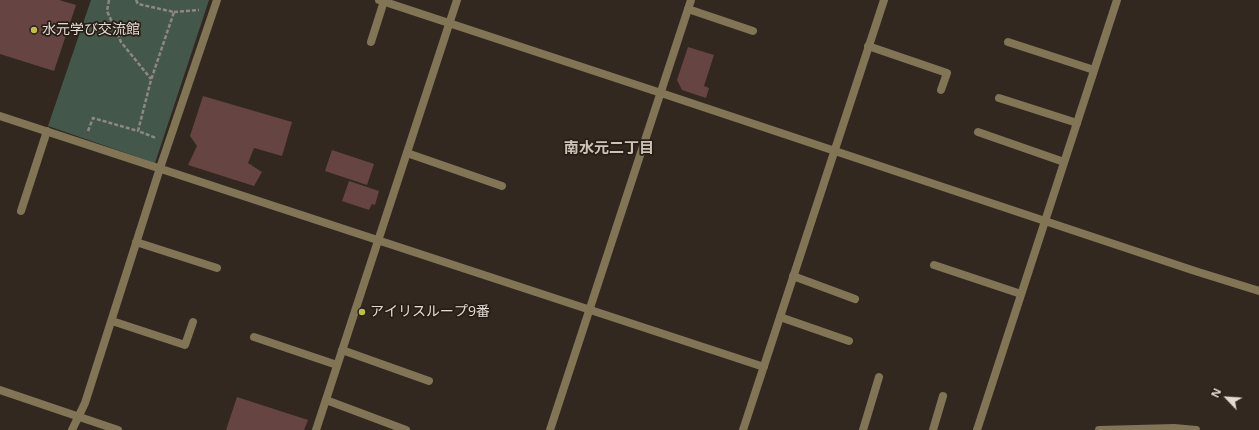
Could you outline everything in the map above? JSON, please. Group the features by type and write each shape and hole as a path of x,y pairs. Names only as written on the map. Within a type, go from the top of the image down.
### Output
{"street":[{"path":"72,430 85,403 160,168 217,0"},
{"path":"316,430 457,0"},
{"path":"550,430 691,0"},
{"path":"743,430 884,0"},
{"path":"977,430 1117,0"},
{"path":"371,42 382,1 1259,291"},
{"path":"688,9 753,31"},
{"path":"1008,42 1094,70"},
{"path":"868,46 947,73 941,90"},
{"path":"999,98 1077,123"},
{"path":"0,116 764,367"},
{"path":"21,211 47,132"},
{"path":"978,132 1064,162"},
{"path":"407,153 502,186"},
{"path":"136,242 217,268"},
{"path":"934,266 1021,294"},
{"path":"793,276 856,299"},
{"path":"780,317 848,341"},
{"path":"112,320 185,345 193,322"},
{"path":"254,337 337,365"},
{"path":"342,350 429,381"},
{"path":"863,430 879,376"},
{"path":"0,390 118,430"},
{"path":"933,430 943,396"},
{"path":"326,400 406,430"},
{"path":"1099,430 1174,428 1196,430"}],"path":[{"path":"110,0 107,10 121,42 151,80"},
{"path":"136,0 138,4 174,12 214,9"},
{"path":"138,131 151,80 174,12"},
{"path":"84,143 92,118 138,131 169,142"}],"green space":[{"path":"91,0 209,0 155,163 48,126"}],"building":[{"name":"水元学び交流館","path":"0,0 59,0 76,5 54,71 0,54"},
{"path":"688,47 714,55 704,86 709,88 706,98 682,90 677,80"},
{"path":"203,96 292,122 282,156 254,148 248,163 262,172 254,186 188,165 197,146 190,136"},
{"path":"332,150 374,164 367,185 325,171"},
{"path":"349,181 379,191 375,205 372,204 369,210 342,201"},
{"path":"237,397 308,420 304,430 226,430"}],"place":[{"name":"水元学び交流館","path":"34,30"},
{"name":"アイリスループ9番","path":"362,312"}],"district":[{"name":"南水元二丁目","path":"609,149"}]}
